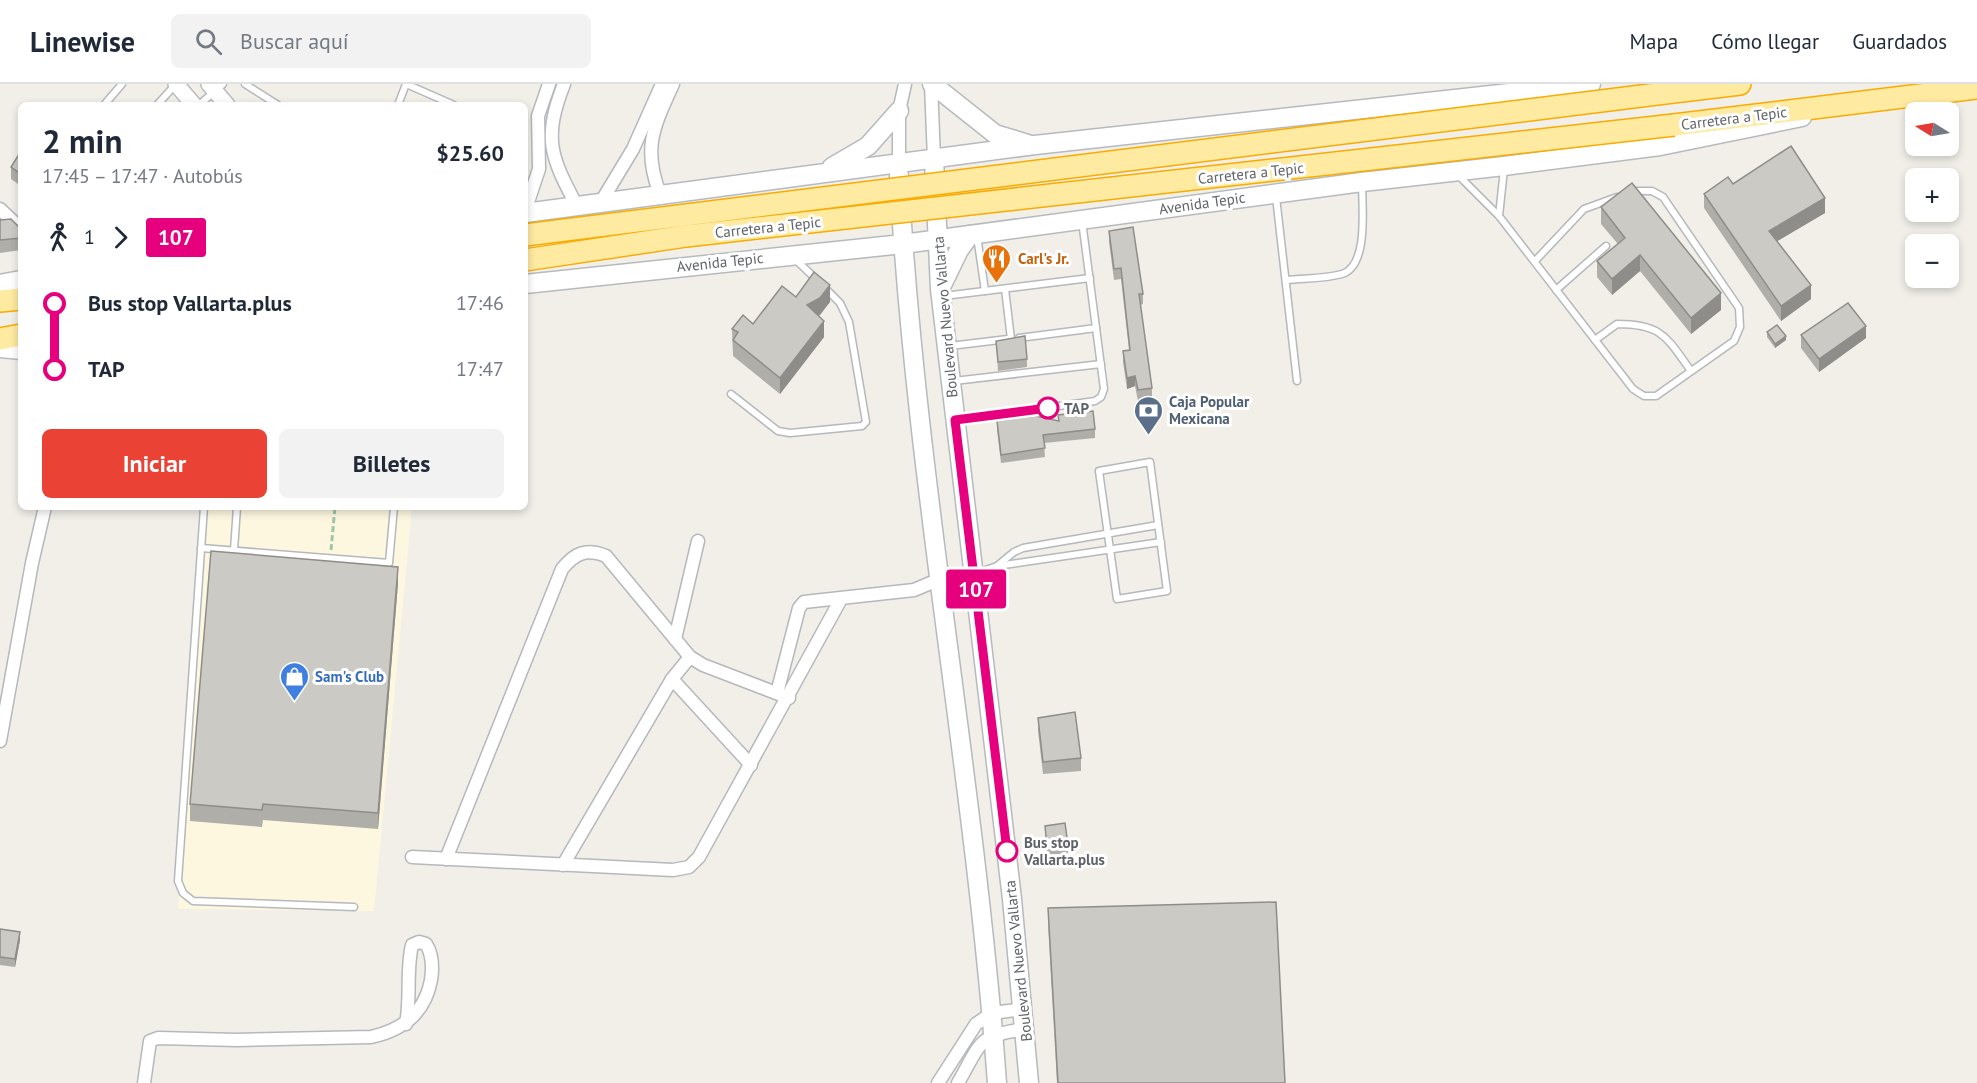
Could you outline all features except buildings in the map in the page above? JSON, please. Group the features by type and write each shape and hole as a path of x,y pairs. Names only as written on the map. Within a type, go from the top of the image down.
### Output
{"highway":[{"name":"Carretera a Tepic","path":"528,236 1740,84"},
{"name":"Carretera a Tepic","path":"528,260 686,236 1674,125 1977,87"},
{"path":"0,339 18,336"}],"main road":[{"path":"931,84 995,134 1035,145"},
{"path":"528,212 1035,145 1591,84"},
{"name":"Avenida Tepic","path":"528,284 938,240 1362,182 1660,146 1750,129 1876,100"},
{"path":"819,173 850,158 868,146 899,111"},
{"name":"Boulevard Nuevo Vallarta","path":"934,159 940,292 1024,1009 1029,1083"},
{"name":"Boulevard Nuevo Vallarta","path":"899,164 903,244 940,579 980,894 997,1083"},
{"path":"940,292 959,250 973,235"},
{"path":"6,296 18,283"},
{"path":"0,348 18,350"}],"street":[{"path":"176,84 193,102"},
{"path":"528,204 535,186 539,157 538,116 549,84"},
{"path":"564,84 554,108 550,131 552,155 577,206"},
{"path":"602,202 633,149 662,84"},
{"path":"660,194 650,152 654,126 673,84"},
{"path":"899,164 899,111 905,84"},
{"path":"931,84 934,159"},
{"path":"216,86 224,102"},
{"path":"633,149 650,152"},
{"path":"539,157 552,155"},
{"path":"0,209 18,226"},
{"path":"0,741 32,563 44,510"},
{"path":"675,639 698,541"},
{"path":"446,859 562,569 571,558 581,552 594,551 606,556 690,657 703,665 783,696"},
{"path":"783,696 799,608 804,602 811,599 914,590 940,579 974,574"},
{"path":"412,857 673,870 689,867 699,857 751,765 783,696 841,598"},
{"path":"563,865 672,679 690,657"},
{"path":"672,679 751,765"},
{"path":"144,1083 150,1041 158,1038 237,1040 371,1038 391,1033 406,1024 421,1009 429,992 433,968 430,950 426,944 419,942 412,945 410,954 410,995 406,1024"},
{"path":"938,1083 966,1036 976,1024 992,1013 1024,1009"},
{"path":"958,1083 978,1049 993,1033 1026,1029"}],"lane":[{"path":"107,102 122,84"},
{"path":"160,102 176,84"},
{"path":"245,84 273,102"},
{"path":"399,102 406,84 447,102"},
{"path":"199,102 216,86"},
{"path":"1499,216 1504,166"},
{"path":"1454,171 1499,216 1633,389 1644,396 1656,396 1734,341 1740,327 1739,308 1663,197 1652,191 1634,191 1584,208 1534,261"},
{"path":"1286,280 1343,274 1353,267 1359,257 1362,230 1362,182"},
{"path":"1275,194 1297,381"},
{"path":"955,420 1095,401 1101,398 1104,389 1082,220"},
{"path":"973,235 985,291"},
{"path":"1556,290 1606,246"},
{"path":"731,394 778,431 790,433 862,426 866,422 849,322 840,303 792,255"},
{"path":"940,292 985,291 1090,278"},
{"path":"1005,289 1011,339"},
{"path":"1595,340 1610,326 1617,324 1658,331 1665,334 1691,371"},
{"path":"946,346 1096,328"},
{"path":"950,382 1101,364"},
{"path":"1150,462 1167,591 1117,599 1108,534 1099,471 1150,462"},
{"path":"204,510 178,881 180,887 183,893 193,901 354,907"},
{"path":"234,550 237,510"},
{"path":"201,548 388,563 394,510"},
{"path":"997,566 1014,552 1023,548 1158,525"},
{"path":"974,574 997,566 1161,542"}],"path":[{"path":"330,558 335,510"}],"shaded area":[{"path":"200,510 412,510 374,911 178,909"}],"bus line":[{"name":"107","path":"1007,851 955,420 1048,408"}],"place":[{"name":"Carl's Jr.","path":"997,284"},
{"name":"TAP","path":"1048,408"},
{"name":"Caja Popular Mexicana","path":"1148,436"},
{"name":"Sam's Club","path":"294,702"},
{"name":"Bus stop Vallarta.plus","path":"1007,851"}]}
